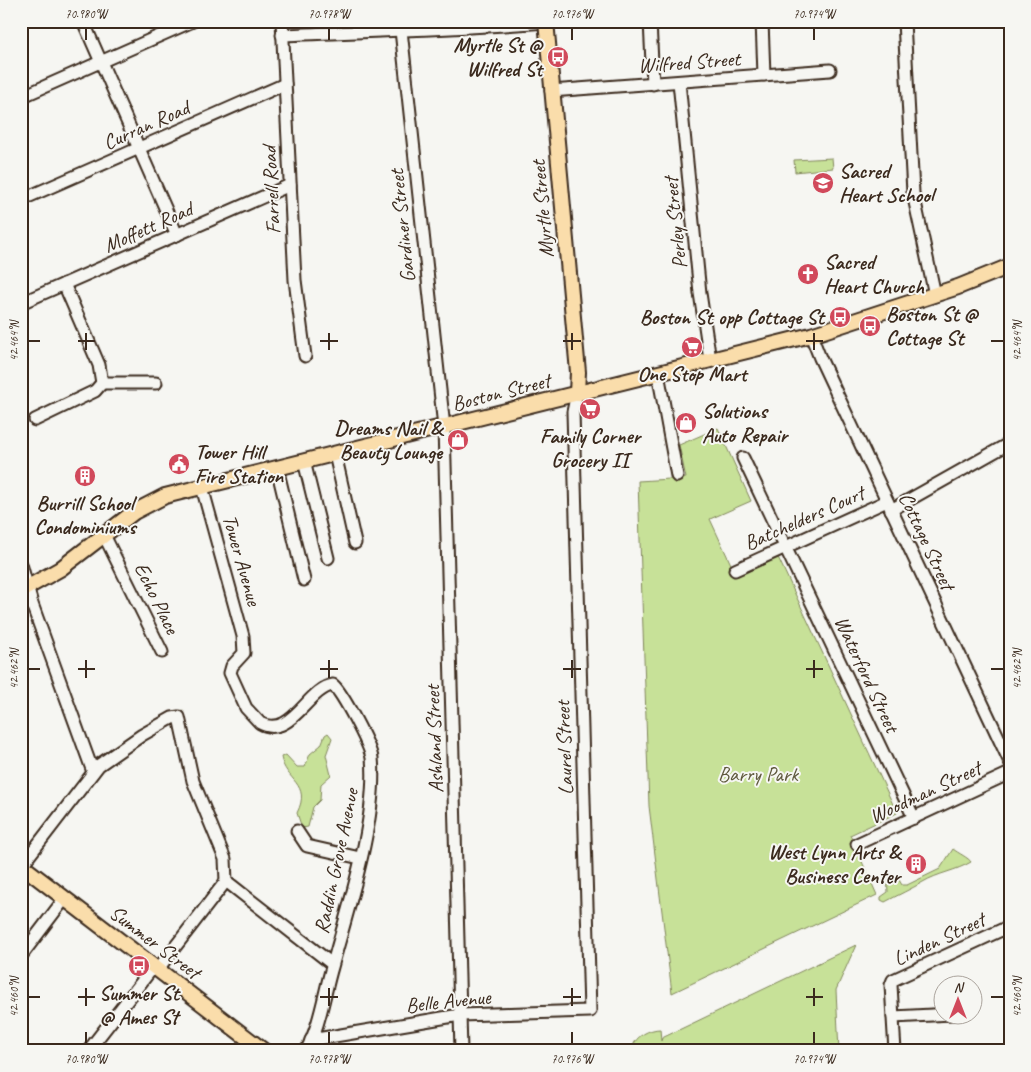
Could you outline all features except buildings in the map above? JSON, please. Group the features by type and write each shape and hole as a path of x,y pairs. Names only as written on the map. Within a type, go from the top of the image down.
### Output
{"main road":[{"name":"Myrtle Street","path":"546,22 578,372 577,393"},
{"name":"Boston Street","path":"24,589 55,572 146,504 164,496 812,335 935,295 1010,266"},
{"name":"Summer Street","path":"22,865 264,1051"}],"street":[{"path":"83,21 177,235"},
{"path":"21,97 193,21"},
{"name":"Farrell Road","path":"282,21 295,280 305,356"},
{"path":"650,21 653,84"},
{"path":"762,21 764,75"},
{"path":"904,21 913,193 935,295"},
{"path":"282,35 388,29 400,26 546,22"},
{"name":"Gardiner Street","path":"400,26 444,427"},
{"name":"Wilfred Street","path":"551,92 830,70"},
{"name":"Perley Street","path":"679,82 700,293 710,360"},
{"name":"Curran Road","path":"21,200 285,84"},
{"name":"Moffett Road","path":"21,303 290,185"},
{"path":"64,284 99,364 102,383"},
{"name":"Cottage Street","path":"812,335 820,358 1010,762"},
{"path":"658,373 677,476"},
{"path":"35,420 95,391 102,383 156,382"},
{"name":"Laurel Street","path":"577,393 572,412 590,1011"},
{"name":"Ashland Street","path":"444,427 461,1051"},
{"name":"Batchelders Court","path":"735,570 784,548 889,506 1010,443"},
{"path":"335,454 355,543"},
{"name":"Waterford Street","path":"743,458 784,548 793,561 914,818"},
{"path":"304,461 328,558"},
{"path":"277,468 304,580"},
{"name":"Tower Avenue","path":"202,487 245,644 244,655 231,668 231,678 256,720 263,725 276,726 289,720 317,695 332,685"},
{"name":"Echo Place","path":"104,536 162,652"},
{"path":"21,564 24,589 93,772"},
{"name":"Raddin Grove Avenue","path":"308,1046 360,858 370,806 371,752 355,720 332,685"},
{"path":"22,865 102,761 128,743 172,718 180,718 192,778 225,859 226,881 88,1051"},
{"name":"Woodman Street","path":"857,844 1010,773"},
{"path":"297,832 307,846 360,858"},
{"path":"226,881 332,964"},
{"path":"21,956 65,898"},
{"name":"Linden Street","path":"895,1051 891,985 894,979 1010,926"},
{"name":"Belle Avenue","path":"308,1046 460,1015 590,1011"},
{"path":"893,1017 934,1015"}],"green space":[{"path":"832,158 833,168 795,172 794,160"},
{"name":"Barry Park","path":"718,428 751,501 710,519 735,573 777,555 897,813 850,835 877,895 672,993 649,806 638,481 686,478 679,445"},
{"path":"328,733 332,738 326,755 331,775 321,784 320,800 313,807 308,827 302,828 297,813 301,803 300,788 287,772 281,757 286,755 297,767 305,767 310,754 321,745 325,735"},
{"path":"953,849 971,862 929,879 885,902 881,900 881,897 888,892 887,876 896,875 902,885 907,885 940,869"},
{"path":"856,945 836,990 839,1051 635,1051 633,1047 640,1036 652,1030 660,1029 661,1041 662,1038"}],"place":[{"name":"Myrtle St @ Wilfred St","path":"558,57"},
{"name":"Sacred Heart School","path":"823,183"},
{"name":"Sacred Heart Church","path":"808,274"},
{"name":"Boston St opp Cottage St","path":"840,317"},
{"name":"Boston St @ Cottage St","path":"870,326"},
{"name":"One Stop Mart","path":"692,347"},
{"name":"Family Corner Grocery II","path":"590,409"},
{"name":"Solutions Auto Repair","path":"686,423"},
{"name":"Dreams Nail & Beauty Lounge","path":"458,440"},
{"name":"Tower Hill Fire Station","path":"179,464"},
{"name":"Burrill School Condominiums","path":"85,476"},
{"name":"West Lynn Arts & Business Center","path":"916,864"},
{"name":"Summer St @ Ames St","path":"139,966"}]}
